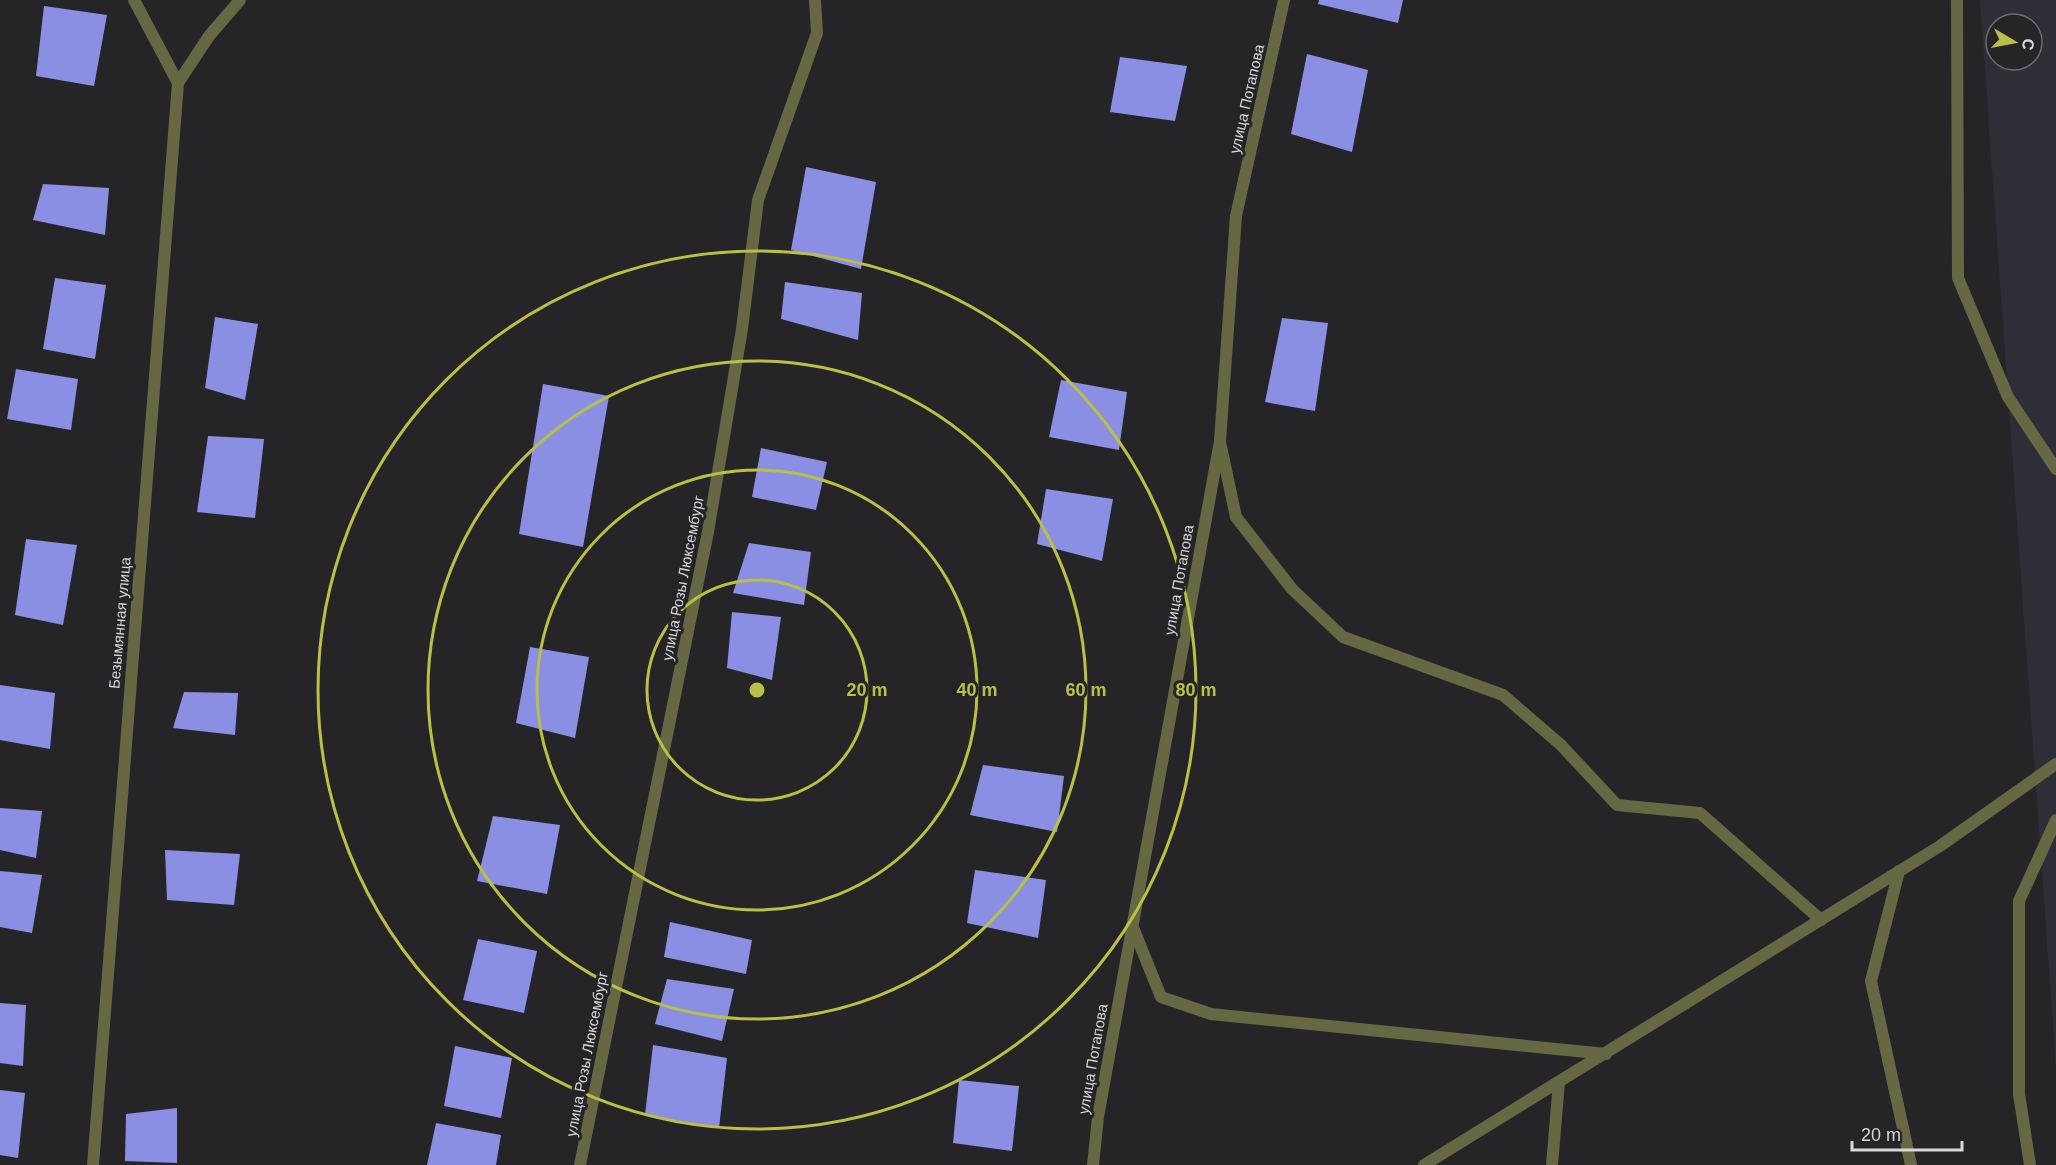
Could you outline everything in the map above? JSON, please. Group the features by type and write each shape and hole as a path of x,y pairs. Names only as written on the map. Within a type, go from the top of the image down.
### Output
{"street":[{"path":"134,0 178,83 209,36 240,0"},
{"name":"улица Розы Люксембург","path":"580,1165 708,532 742,329 758,200 817,33 815,0"},
{"name":"улица Потапова","path":"1093,1165 1098,1117 1220,441 1236,216 1284,0"},
{"path":"1957,0 1958,278 2008,397 2056,468"},
{"name":"Безымянная улица","path":"93,1165 178,83"},
{"path":"1220,441 1236,517 1292,589 1343,637 1503,695 1560,745 1617,805 1700,813 1821,920"},
{"path":"1424,1165 1940,846 2056,764"},
{"path":"2030,1165 2019,1095 2019,901 2056,820"},
{"path":"1899,871 1871,981 1911,1165"},
{"path":"1132,925 1161,997 1211,1014 1606,1054"},
{"path":"1552,1165 1559,1082"}],"shaded area":[{"path":"1980,0 2056,0 2056,1069 1985,72 2044,72 2044,12 1984,12 1984,56"}],"building":[{"path":"1319,0 1403,0 1398,23 1318,4"},
{"path":"44,6 107,15 94,86 36,76"},
{"path":"1307,54 1368,70 1352,152 1291,134"},
{"path":"1120,57 1187,66 1175,121 1110,112"},
{"path":"806,167 876,182 861,269 791,250"},
{"path":"43,184 109,188 105,235 33,220"},
{"path":"55,278 106,285 95,359 43,349"},
{"path":"785,282 862,293 858,340 781,319"},
{"path":"215,317 258,324 245,400 205,388"},
{"path":"1282,318 1328,323 1315,411 1265,402"},
{"path":"16,369 78,379 71,430 7,419"},
{"path":"1061,380 1127,392 1119,450 1049,437"},
{"path":"543,384 609,396 583,547 519,534"},
{"path":"208,436 264,439 255,518 197,512"},
{"path":"761,448 827,462 816,510 752,497"},
{"path":"1046,489 1113,499 1102,561 1037,544"},
{"path":"26,539 77,545 63,625 15,615"},
{"path":"749,543 811,552 804,605 733,593"},
{"path":"732,612 781,617 772,680 727,668"},
{"path":"530,647 589,657 575,738 516,723"},
{"path":"0,685 55,693 50,749 0,740"},
{"path":"184,692 238,693 235,735 173,728"},
{"path":"983,765 1064,776 1057,832 970,815"},
{"path":"0,808 42,811 36,858 0,850"},
{"path":"493,816 560,825 547,894 477,881"},
{"path":"165,850 240,854 234,905 167,900"},
{"path":"975,870 1046,880 1038,938 967,923"},
{"path":"0,871 42,875 32,933 0,927"},
{"path":"670,922 752,940 746,974 664,957"},
{"path":"478,939 537,951 524,1013 463,1000"},
{"path":"667,979 734,989 722,1041 655,1024"},
{"path":"0,1003 26,1005 23,1066 0,1063"},
{"path":"653,1045 727,1058 719,1128 645,1115"},
{"path":"455,1046 512,1058 501,1118 444,1106"},
{"path":"959,1080 1019,1086 1012,1151 953,1143"},
{"path":"0,1090 25,1093 18,1158 0,1155"},
{"path":"177,1108 177,1163 125,1161 126,1114"},
{"path":"436,1123 501,1135 496,1165 427,1165"}]}
